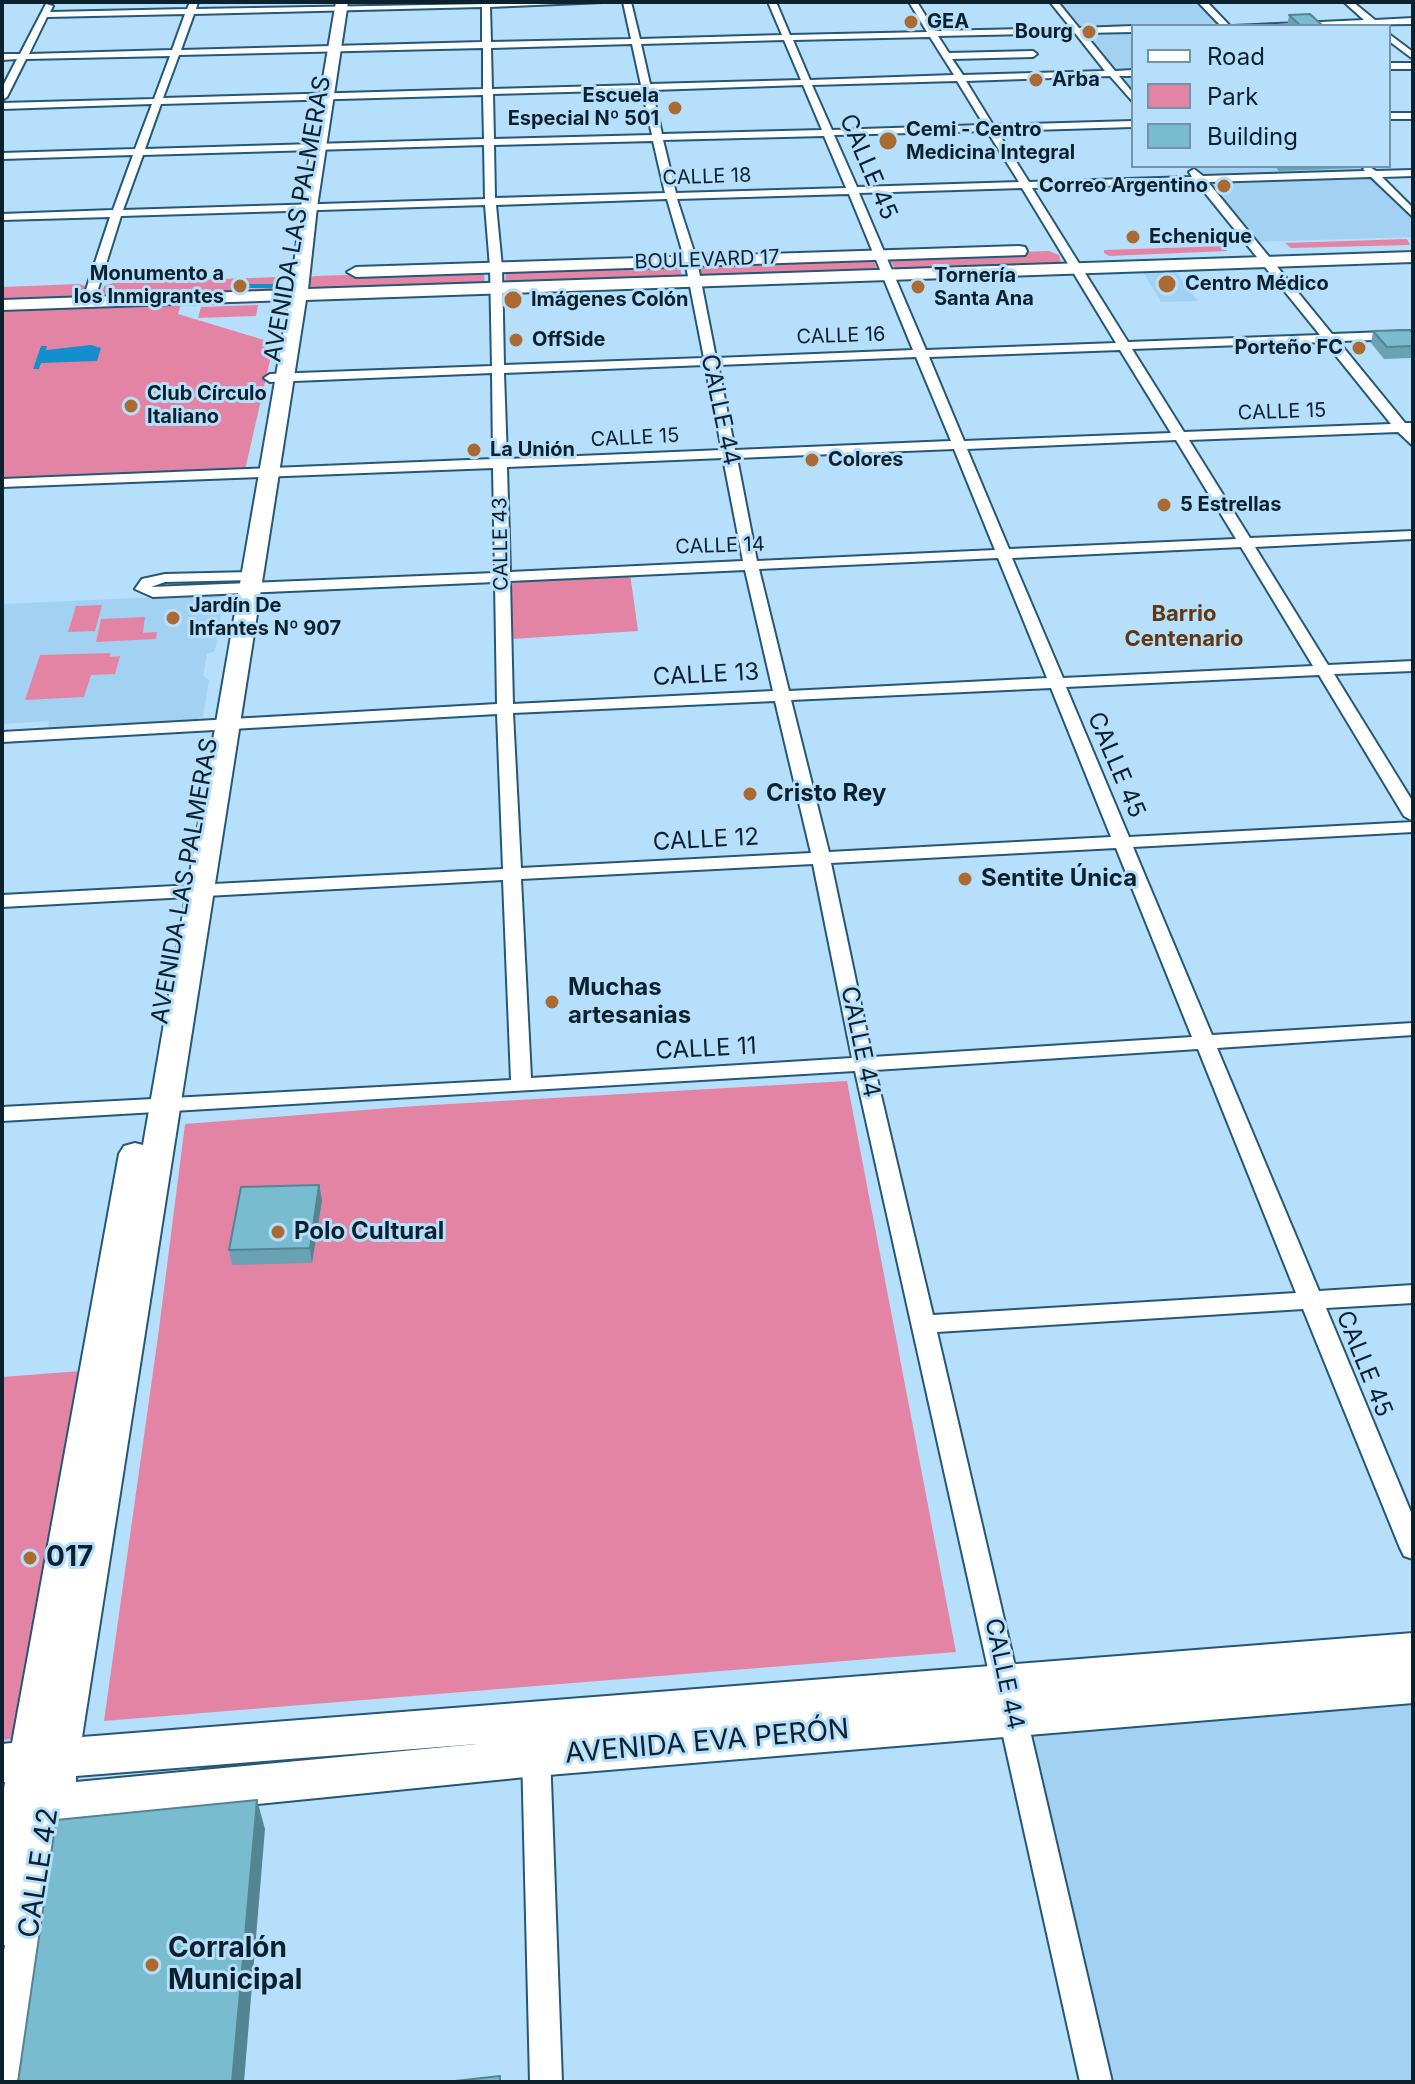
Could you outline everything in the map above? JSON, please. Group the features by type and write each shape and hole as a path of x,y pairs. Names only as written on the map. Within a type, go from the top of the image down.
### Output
{"main road":[{"name":"AVENIDA LAS PALMERAS","path":"30,1761 154,1105 277,378 301,280 304,208 338,5"},
{"name":"BOULEVARD 17","path":"2,305 88,302 301,280 496,267 1057,250"},
{"name":"BOULEVARD 17","path":"301,280 495,289 1413,257"},
{"name":"AVENIDA EVA PERÓN","path":"30,1761 536,1738 1010,1700 1413,1651"},
{"name":"AVENIDA EVA PERÓN","path":"1010,1700 1413,1685"},
{"name":"AVENIDA EVA PERÓN","path":"25,1806 393,1773 536,1738"},
{"name":"CALLE 42","path":"5,2082 30,1761"},
{"name":"CALLE 42","path":"2,1924 25,1806"}],"street":[{"path":"2,97 51,2"},
{"path":"44,15 193,7 599,2"},
{"name":"CALLE 44","path":"627,2 671,196 691,261 751,565 821,858 864,1065 1096,2082"},
{"name":"CALLE 45","path":"772,2 880,254 1413,1548"},
{"path":"913,2 1025,185 1057,250 1078,270 1413,816"},
{"path":"1054,2 1131,97"},
{"path":"1202,2 1224,24"},
{"path":"1348,2 1374,24 1413,21"},
{"name":"CALLE 43","path":"486,3 490,202 496,267 505,710 521,1086"},
{"path":"88,302 117,213 193,7"},
{"path":"2,57 1131,29"},
{"path":"1017,32 1051,76"},
{"path":"1391,39 1413,56"},
{"path":"946,56 1033,54"},
{"path":"1391,66 1413,66"},
{"path":"2,106 1131,73"},
{"path":"1391,116 1413,116"},
{"path":"2,156 1131,124"},
{"path":"1191,168 1326,338 1407,427 1413,442"},
{"path":"1369,170 1413,214"},
{"name":"CALLE 18","path":"2,217 1200,179 1369,170 1413,173"},
{"name":"CALLE 16","path":"277,378 1413,335"},
{"name":"CALLE 15","path":"2,483 1407,427"},
{"name":"CALLE 14","path":"243,583 165,578 147,582 142,589 153,593 243,583 751,565 1413,535"},
{"name":"CALLE 13","path":"2,737 220,722 1413,666"},
{"name":"CALLE 12","path":"2,901 1413,827"},
{"name":"CALLE 11","path":"2,1114 521,1086 1413,1029"},
{"path":"925,1324 1413,1294"},
{"path":"536,1738 546,2082"}],"shaded area":[{"path":"1056,2 1202,2 1224,24 1131,24 1131,95"},
{"path":"1192,168 1367,168 1413,214 1413,237 1252,242"},
{"name":"Centro Médico","path":"1172,267 1198,301 1161,302 1141,269"},
{"path":"224,594 215,651 207,654 203,676 209,680 203,716 194,720 48,728 49,721 2,724 2,604"},
{"path":"1413,1685 1413,2082 1093,2082 1014,1717"}],"green space":[{"path":"1407,239 1410,245 1291,248 1285,243"},
{"path":"1227,246 1227,251 1109,256 1104,253 1104,250"},
{"path":"1049,251 1059,255 1061,263 903,272 895,269 890,260 904,256"},
{"path":"874,260 877,270 873,273 700,278 697,269 702,265"},
{"path":"680,266 682,278 505,283 506,271"},
{"path":"475,271 484,275 485,284 303,290 307,278 315,276"},
{"path":"278,277 275,284 234,284 232,289 273,288 271,294 101,297 104,286 113,283"},
{"path":"79,284 88,287 85,297 77,300 2,303 2,287"},
{"name":"Club Círculo Italiano","path":"181,304 178,314 274,343 245,470 2,480 2,310"},
{"path":"258,305 256,316 198,318 201,307"},
{"path":"630,573 638,631 512,639 509,586 514,581"},
{"path":"102,605 95,631 68,632 76,606"},
{"path":"145,617 143,633 157,632 156,639 96,642 101,619"},
{"path":"110,653 110,657 120,656 115,674 91,675 84,697 25,700 40,655"},
{"path":"847,1081 956,1652 104,1721 185,1124 415,1106"},
{"name":"017","path":"94,1370 24,1738 2,1740 2,1377"}],"water":[{"path":"91,345 101,348 97,361 41,363 39,369 33,369 41,346 47,346 46,350"}],"building":[{"path":"1310,14 1321,24 1299,24 1289,15"},
{"path":"1410,330 1413,346 1387,347 1373,331"},
{"name":"Polo Cultural","path":"319,1185 310,1248 229,1250 241,1187"},
{"name":"Corralón Municipal","path":"257,1800 232,2082 18,2082 56,1820"},
{"path":"500,2076 500,2082 446,2082"}],"waterway":[{"path":"247,286 273,286"}],"place":[{"name":"GEA","path":"911,22"},
{"name":"Bourg","path":"1089,32"},
{"name":"Arba","path":"1036,80"},
{"name":"Escuela Especial Nº 501","path":"675,108"},
{"name":"Cemi - Centro Medicina Integral","path":"888,141"},
{"name":"Correo Argentino","path":"1224,186"},
{"name":"Echenique","path":"1133,237"},
{"name":"Centro Médico","path":"1167,284"},
{"name":"Monumento a los Inmigrantes","path":"240,286"},
{"name":"Tornería Santa Ana","path":"918,287"},
{"name":"Imágenes Colón","path":"513,300"},
{"name":"OffSide","path":"516,340"},
{"name":"Porteño FC","path":"1359,348"},
{"name":"Club Círculo Italiano","path":"131,406"},
{"name":"La Unión","path":"474,450"},
{"name":"Colores","path":"812,460"},
{"name":"5 Estrellas","path":"1164,505"},
{"name":"Jardín De Infantes Nº 907","path":"173,618"},
{"name":"Cristo Rey","path":"750,794"},
{"name":"Sentite Única","path":"965,879"},
{"name":"Muchas artesanias","path":"552,1002"},
{"name":"Polo Cultural","path":"278,1232"},
{"name":"017","path":"30,1558"},
{"name":"Corralón Municipal","path":"152,1965"}],"district":[{"name":"Barrio Centenario","path":"1184,626"}]}
